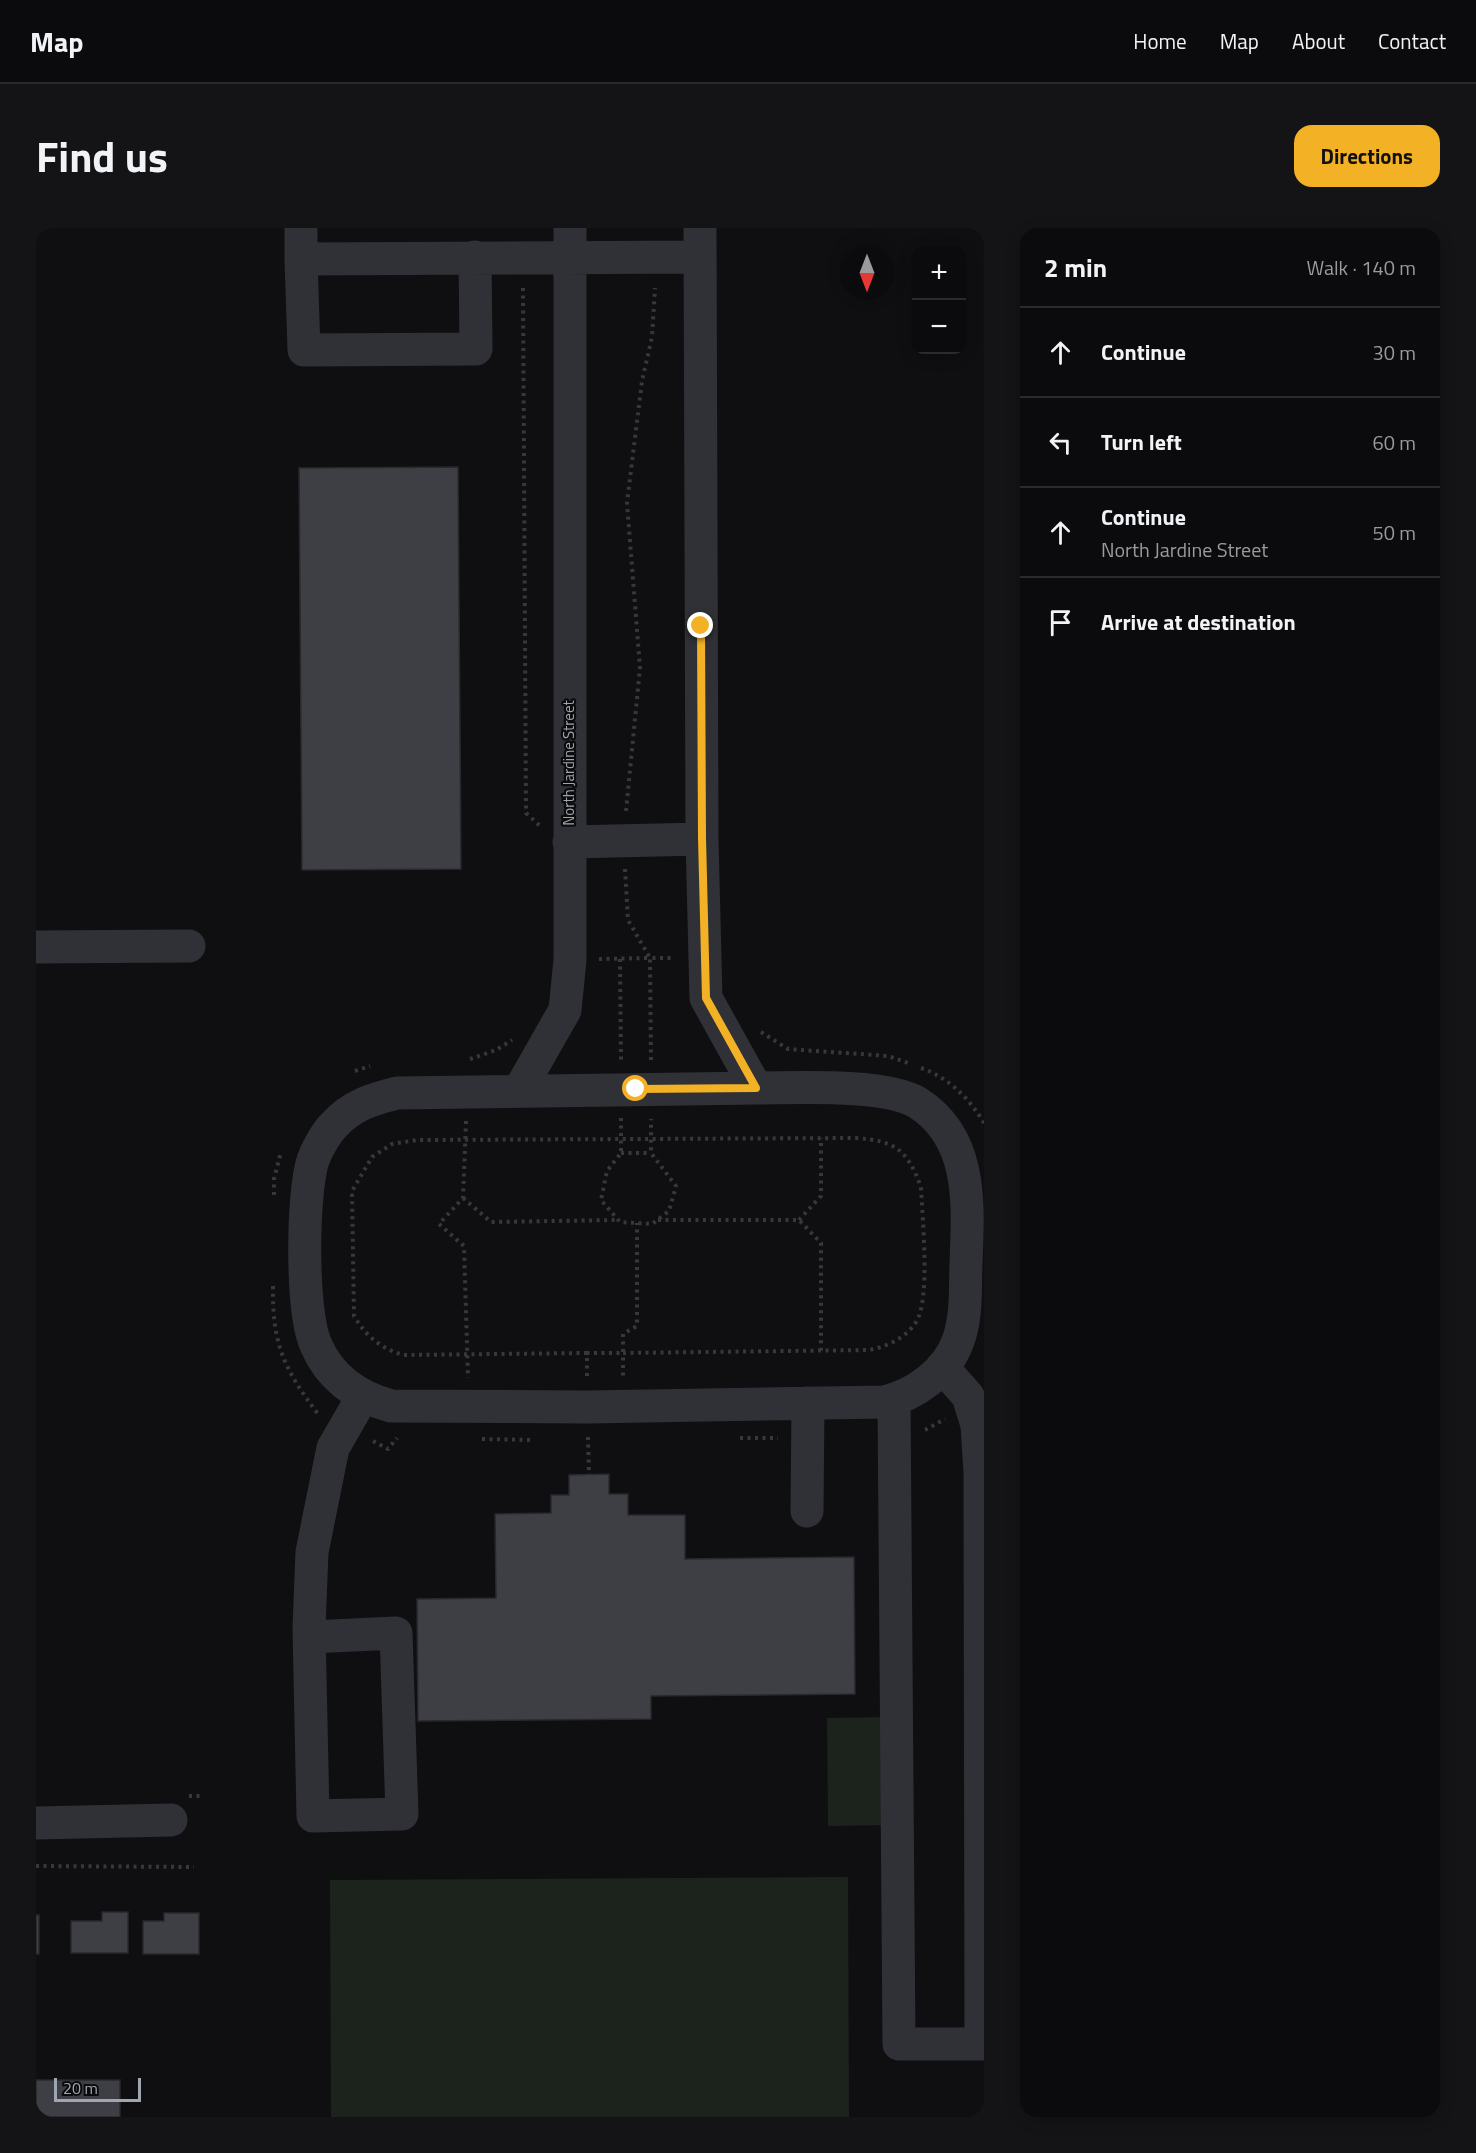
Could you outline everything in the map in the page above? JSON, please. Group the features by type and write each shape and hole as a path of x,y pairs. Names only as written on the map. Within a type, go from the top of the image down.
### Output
{"street":[{"path":"475,257 476,349 304,350 301,243 475,257 522,257 570,242 700,243 702,838 706,998 756,1088"},
{"name":"North Jardine Street","path":"570,242 556,836 702,838"},
{"path":"520,1089 565,1010 570,960 556,836"},
{"path":"36,947 189,946"},
{"path":"756,1088 893,1092 918,1103 953,1139 961,1159 968,1198 965,1304 958,1341 942,1367 918,1390 894,1400 588,1407 391,1406 363,1396 336,1377 316,1346 311,1330 307,1294 307,1193 314,1159 332,1126 355,1106 398,1093 520,1089 756,1088"},
{"path":"894,1400 899,2044 981,2044 980,1472 977,1425 969,1399 942,1367"},
{"path":"310,1637 396,1633 402,1814 314,1816 310,1637 312,1552 333,1448 363,1396"},
{"path":"807,1511 808,1402"},
{"path":"36,1823 171,1820"}],"path":[{"path":"522,257 526,813 556,836"},
{"path":"570,960 650,958"},
{"path":"351,1073 361,1067 380,1064"},
{"path":"466,1091 463,1198 439,1224 464,1246 471,1437 490,1441 534,1440"},
{"path":"799,1220 821,1196 821,1138"},
{"path":"821,1138 856,1138 891,1143 915,1169 921,1187 924,1302 916,1323 901,1337 885,1347 821,1351 403,1355 386,1350 364,1331 354,1316 352,1191 372,1157 392,1143 417,1140 821,1138"},
{"path":"274,1201 274,1179 282,1148"},
{"path":"621,1153 651,1153"},
{"path":"463,1198 491,1222 617,1220"},
{"path":"658,1220 799,1220 821,1243 821,1351"},
{"path":"623,1381 623,1334 637,1326 637,1223"},
{"path":"273,1278 274,1324 278,1346 287,1370 318,1414 388,1449 402,1432"},
{"path":"587,1353 589,1475"},
{"path":"894,1435 921,1432 953,1414 969,1399"},
{"path":"738,1438 807,1437"},
{"path":"577,1440 600,1440"},
{"path":"36,1866 194,1867"}],"shaded area":[{"path":"890,1717 891,1825 828,1826 827,1718"},
{"path":"848,1877 849,2117 331,2117 330,1880"}],"building":[{"path":"458,467 461,869 302,870 299,468"},
{"path":"609,1474 609,1494 628,1494 628,1515 685,1515 685,1559 854,1557 855,1694 651,1696 651,1719 418,1721 417,1599 496,1598 495,1514 551,1513 551,1495 569,1495 569,1475"},
{"path":"102,1912 128,1912 128,1953 71,1953 71,1921 102,1921"},
{"path":"164,1913 199,1913 199,1954 143,1954 143,1921 164,1921"},
{"path":"36,1915 39,1915 39,1954 36,1954"},
{"path":"36,2080 120,2080 120,2117 36,2117"}],"route":[{"path":"636,1089 756,1088 706,998 702,838 701,626"}]}
